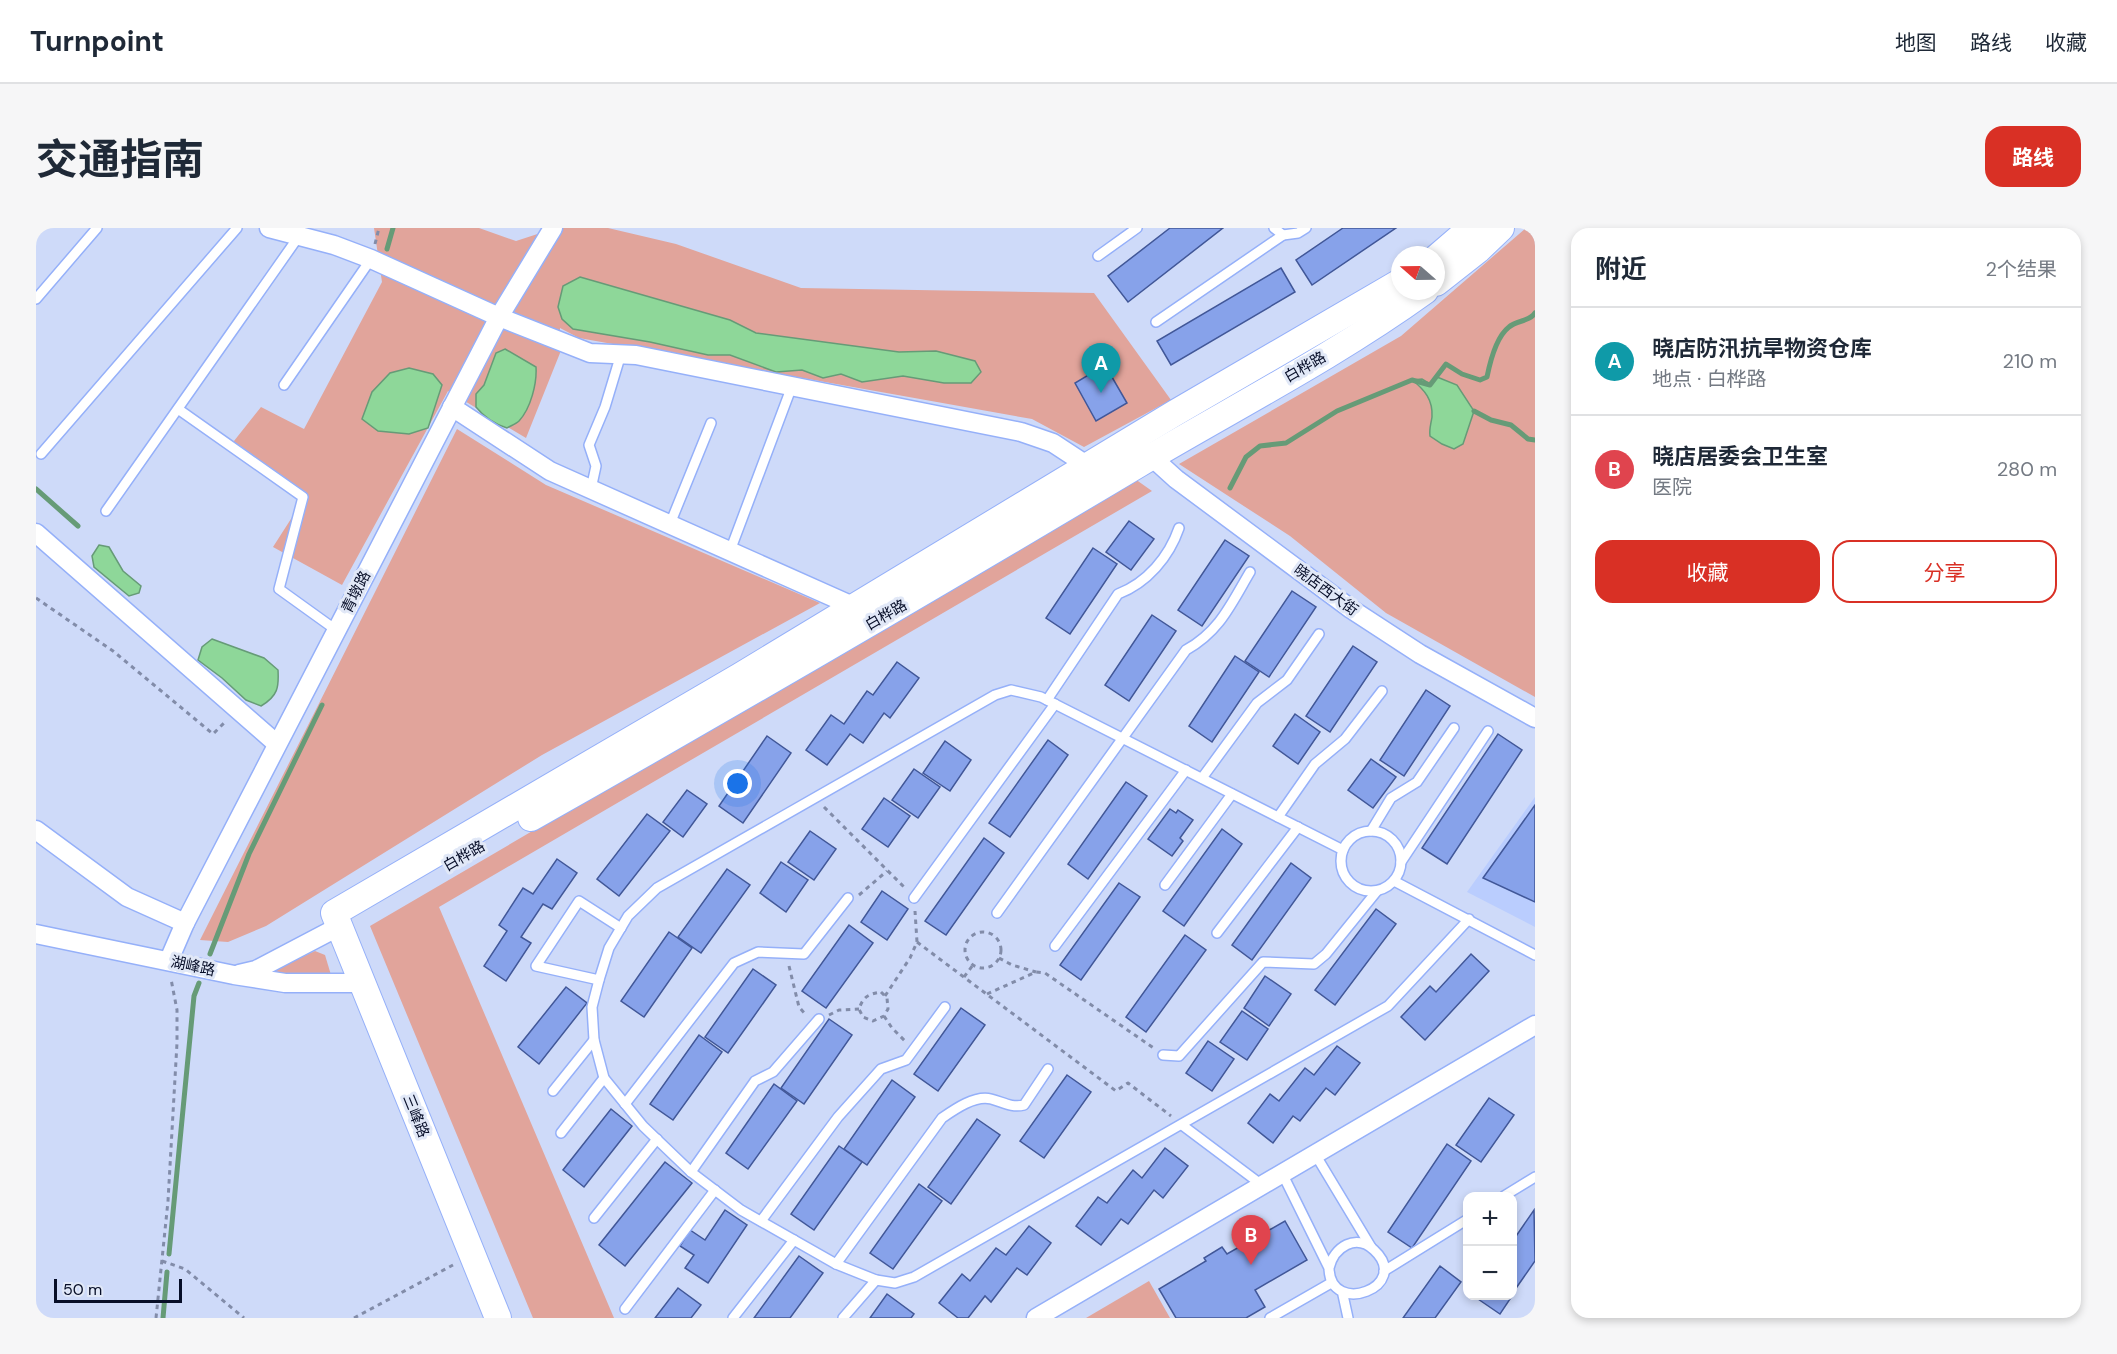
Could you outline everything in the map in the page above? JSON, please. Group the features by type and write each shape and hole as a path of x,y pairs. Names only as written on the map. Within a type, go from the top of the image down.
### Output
{"street":[{"path":"269,228 334,245 371,259 499,317 590,353 636,355 1021,432 1053,443 1088,466"},
{"name":"青墩路","path":"169,960 185,923 499,317 552,228"},
{"path":"1445,250 1471,228"},
{"path":"1445,276 1501,228"},
{"name":"白桦路","path":"337,920 1088,466 1391,287"},
{"name":"白桦路","path":"337,920 870,625 1152,456 1379,324 1412,300"},
{"path":"452,407 550,471 855,606"},
{"name":"晓店西大街","path":"1133,439 1176,479 1351,609 1420,654 1535,718"},
{"path":"36,533 278,744"},
{"path":"36,830 127,897 185,923"},
{"name":"湖峰路","path":"36,934 234,975 256,970 337,920"},
{"name":"三峰路","path":"337,920 498,1318"},
{"path":"234,975 285,983 363,983"},
{"path":"1036,1318 1535,1025"}],"lane":[{"path":"36,299 97,228"},
{"path":"41,454 237,228"},
{"path":"1098,256 1137,228"},
{"path":"1274,228 1283,235"},
{"path":"1156,322 1283,235 1298,233 1306,228"},
{"path":"106,512 299,236"},
{"path":"284,386 371,259"},
{"path":"591,489 596,466 589,445 605,407 621,354"},
{"path":"730,551 792,386"},
{"path":"178,409 303,497 279,589 336,630"},
{"path":"670,524 711,423"},
{"path":"914,898 1051,702 1118,594 1135,588 1152,573 1176,539 1179,528"},
{"path":"998,913 1186,650 1202,641 1215,629 1251,572"},
{"path":"1202,778 1257,703 1287,680 1319,634"},
{"path":"1343,850 1051,702 1011,690 995,695 657,888 628,916 609,948 599,980 592,1007 594,1040 604,1078 657,1139 691,1172 741,1210 836,1263 876,1280 895,1283 914,1277 1388,1006 1469,919"},
{"path":"1278,817 1315,764 1345,739 1382,691"},
{"path":"1371,831 1391,798 1417,782 1454,728"},
{"path":"1401,862 1488,731"},
{"path":"1055,946 1186,770"},
{"path":"1165,885 1232,794"},
{"path":"1217,933 1298,827"},
{"path":"1371,831 1386,835 1394,842 1400,851 1401,862 1394,881 1377,891 1368,892 1350,884 1344,876 1340,857 1349,840 1357,834 1371,831"},
{"path":"1394,881 1535,955"},
{"path":"1163,1055 1179,1056 1263,962 1314,964 1326,954 1377,891"},
{"path":"625,1104 734,963 758,952 804,954 848,898"},
{"path":"599,980 536,966 579,901 621,928"},
{"path":"761,1221 838,1117 881,1069 906,1060 945,1007"},
{"path":"691,1172 755,1081 773,1072 819,1019"},
{"path":"553,1091 594,1040"},
{"path":"836,1263 942,1118 959,1106 987,1098 1015,1107 1024,1105 1048,1069"},
{"path":"561,1133 604,1078"},
{"path":"1182,1125 1262,1185"},
{"path":"594,1218 657,1139"},
{"path":"1315,1154 1371,1247 1380,1257 1384,1271 1379,1286 1370,1294 1358,1298 1342,1295"},
{"path":"1282,1173 1329,1268 1331,1283 1342,1295 1348,1318"},
{"path":"1511,1192 1535,1177"},
{"path":"624,1309 715,1190"},
{"path":"1384,1271 1463,1222"},
{"path":"733,1318 794,1240"},
{"path":"1329,1268 1336,1251 1344,1246 1353,1243 1371,1247"},
{"path":"843,1318 876,1280"},
{"path":"1270,1318 1331,1283"}],"path":[{"path":"36,598 113,651 213,734 237,709"},
{"path":"815,798 914,898 917,942 910,958 885,996"},
{"path":"848,898 860,895 887,870"},
{"path":"978,932 990,933 999,941 999,958 990,966 974,965 969,961 965,950 969,939 978,932"},
{"path":"917,942 1116,1090 1128,1083 1182,1125"},
{"path":"785,954 793,975 799,1007 805,1015 819,1019 839,1010 859,1009"},
{"path":"999,958 1012,965 1045,973 1163,1055"},
{"path":"156,1318 168,1201 177,1043 177,1010 171,987 169,960"},
{"path":"964,977 974,965"},
{"path":"987,994 1036,972"},
{"path":"881,992 885,996 888,1009 884,1016 873,1021 863,1017 859,1009 863,999 870,994 881,992"},
{"path":"884,1016 913,1050"},
{"path":"354,1318 472,1254"},
{"path":"162,1261 185,1269 244,1318"}],"shaded area":[{"path":"374,228 479,228 516,241 556,228 608,228 676,244 801,288 1094,293 1171,400 1084,447 1032,419 579,338 560,328 560,353 526,438 448,391 342,585 273,547 305,497 230,446 261,407 304,429 382,282"},
{"path":"1526,228 1535,228 1535,697 1386,613 1290,536 1179,464 1401,336"},
{"path":"580,277 730,320 756,333 899,352 936,351 975,361 981,372 971,383 944,383 903,376 862,382 841,374 823,378 802,370 776,372 730,355 708,355 573,329 562,319 558,307 563,286"},
{"path":"505,349 536,367 534,388 527,409 519,421 507,428 490,420 476,407 476,394 484,385 496,353"},
{"path":"409,368 433,374 442,385 428,428 409,434 378,431 362,419 372,392 390,373"},
{"path":"1437,377 1457,385 1474,411 1463,444 1454,449 1430,436 1432,411 1430,400 1412,380 1422,379 1430,384"},
{"path":"457,429 546,485 820,603 542,755 266,926 228,942 200,940"},
{"path":"1135,479 1152,491 439,907 614,1318 533,1318 370,926"},
{"path":"99,545 109,547 123,571 141,586 139,593 129,596 94,567 92,556"},
{"path":"212,639 264,658 278,670 278,686 271,699 261,706 246,700 198,660 202,647"},
{"path":"1535,797 1535,927 1467,892"},
{"path":"315,951 325,955 331,975 327,977 267,973"},
{"path":"1149,1281 1170,1318 1086,1318"}],"building":[{"path":"1170,228 1223,228 1128,302 1108,276"},
{"path":"1343,228 1396,228 1312,285 1296,260"},
{"path":"1281,268 1295,292 1171,365 1157,341"},
{"path":"1105,365 1127,403 1096,421 1075,383"},
{"path":"1129,521 1154,539 1131,570 1106,552"},
{"path":"1225,540 1249,556 1202,626 1178,610"},
{"path":"1093,548 1117,564 1070,634 1046,618"},
{"path":"1292,591 1316,607 1269,677 1245,661"},
{"path":"1152,615 1176,631 1129,701 1105,685"},
{"path":"1353,646 1377,662 1330,732 1306,716"},
{"path":"1235,656 1259,672 1212,742 1189,726"},
{"path":"897,662 919,678 890,718 884,713 863,743 850,734 827,765 806,750 831,715 844,724 867,691 873,695"},
{"path":"1426,690 1450,706 1404,776 1380,760"},
{"path":"1295,714 1320,732 1298,764 1273,746"},
{"path":"1498,734 1522,750 1447,864 1422,848"},
{"path":"767,736 791,753 743,823 719,806"},
{"path":"1048,740 1068,755 1010,837 989,823"},
{"path":"945,741 971,760 950,791 923,773"},
{"path":"1371,759 1396,777 1373,808 1348,790"},
{"path":"914,769 940,787 918,818 892,800"},
{"path":"1126,782 1147,796 1088,879 1068,864"},
{"path":"687,790 707,804 683,837 663,822"},
{"path":"884,798 910,816 888,847 862,829"},
{"path":"1535,805 1535,902 1483,878"},
{"path":"1170,809 1176,813 1178,810 1193,820 1180,838 1183,841 1172,856 1148,839"},
{"path":"647,814 670,831 619,896 597,879"},
{"path":"1222,829 1242,844 1184,926 1163,911"},
{"path":"810,831 836,849 814,880 788,862"},
{"path":"984,838 1004,853 946,935 925,921"},
{"path":"557,859 577,873 552,909 543,904 521,937 531,943 506,981 484,966 507,931 499,925 523,888 533,894"},
{"path":"781,862 808,880 786,912 760,893"},
{"path":"1291,863 1311,878 1252,960 1232,945"},
{"path":"727,869 750,885 701,953 678,937"},
{"path":"1119,883 1140,897 1081,980 1060,965"},
{"path":"882,891 908,909 887,940 861,922"},
{"path":"1376,909 1396,924 1335,1005 1315,990"},
{"path":"849,925 873,943 826,1008 802,991"},
{"path":"669,932 692,948 644,1017 621,1001"},
{"path":"1185,935 1206,950 1146,1032 1126,1017"},
{"path":"1471,954 1489,971 1425,1040 1401,1017 1430,986 1436,992"},
{"path":"753,969 776,985 728,1053 705,1037"},
{"path":"1265,976 1291,994 1269,1026 1244,1008"},
{"path":"566,987 587,1003 539,1064 518,1047"},
{"path":"961,1008 985,1025 938,1091 914,1074"},
{"path":"1242,1011 1268,1029 1247,1060 1220,1042"},
{"path":"829,1019 852,1035 804,1104 781,1088"},
{"path":"699,1035 722,1052 673,1120 650,1104"},
{"path":"1208,1041 1234,1059 1212,1091 1186,1073"},
{"path":"1337,1046 1360,1063 1335,1095 1326,1088 1300,1121 1293,1116 1273,1143 1248,1123 1270,1094 1279,1101 1305,1068 1314,1075"},
{"path":"1067,1075 1091,1092 1044,1158 1020,1141"},
{"path":"892,1080 915,1097 867,1165 844,1149"},
{"path":"774,1084 797,1101 748,1169 726,1153"},
{"path":"1489,1098 1514,1115 1481,1162 1456,1145"},
{"path":"611,1109 632,1126 584,1187 563,1170"},
{"path":"977,1119 1000,1135 951,1204 928,1187"},
{"path":"1447,1144 1471,1161 1412,1248 1388,1232"},
{"path":"839,1146 862,1162 814,1230 791,1214"},
{"path":"1165,1148 1188,1166 1163,1198 1154,1190 1128,1224 1121,1219 1101,1245 1076,1226 1098,1197 1107,1203 1133,1170 1142,1178"},
{"path":"665,1162 692,1183 625,1266 599,1245"},
{"path":"919,1184 942,1201 893,1269 870,1253"},
{"path":"725,1210 747,1225 708,1283 685,1268 694,1255 680,1246 690,1230 705,1240"},
{"path":"1534,1210 1535,1261 1517,1287 1517,1246 1517,1235"},
{"path":"1285,1221 1307,1260 1255,1290 1265,1307 1246,1318 1176,1318 1159,1289 1206,1261 1204,1258 1222,1247 1227,1254"},
{"path":"1029,1226 1051,1243 1027,1275 1017,1268 991,1302 985,1296 968,1318 958,1318 939,1303 962,1274 970,1281 996,1248 1006,1255"},
{"path":"799,1256 823,1273 790,1318 754,1318"},
{"path":"1440,1266 1461,1282 1435,1318 1403,1318"},
{"path":"678,1288 701,1305 691,1318 655,1318"},
{"path":"887,1294 914,1314 911,1318 870,1318"},
{"path":"1479,1300 1509,1300 1500,1314"}],"waterway":[{"path":"387,249 393,228"},
{"path":"1230,488 1246,457 1260,446 1286,443 1337,411 1412,380 1430,385 1446,364 1462,374 1480,380 1487,377 1494,350 1504,331 1530,318 1535,313"},
{"path":"1474,411 1491,420 1511,425 1528,439 1535,440"},
{"path":"36,489 78,526"},
{"path":"210,954 249,854 322,705"},
{"path":"169,1254 194,996 199,983"},
{"path":"163,1318 167,1272"}],"place":[{"name":"晓店防汛抗旱物资仓库","path":"1101,393"},
{"name":"晓店居委会卫生室","path":"1251,1265"}]}
